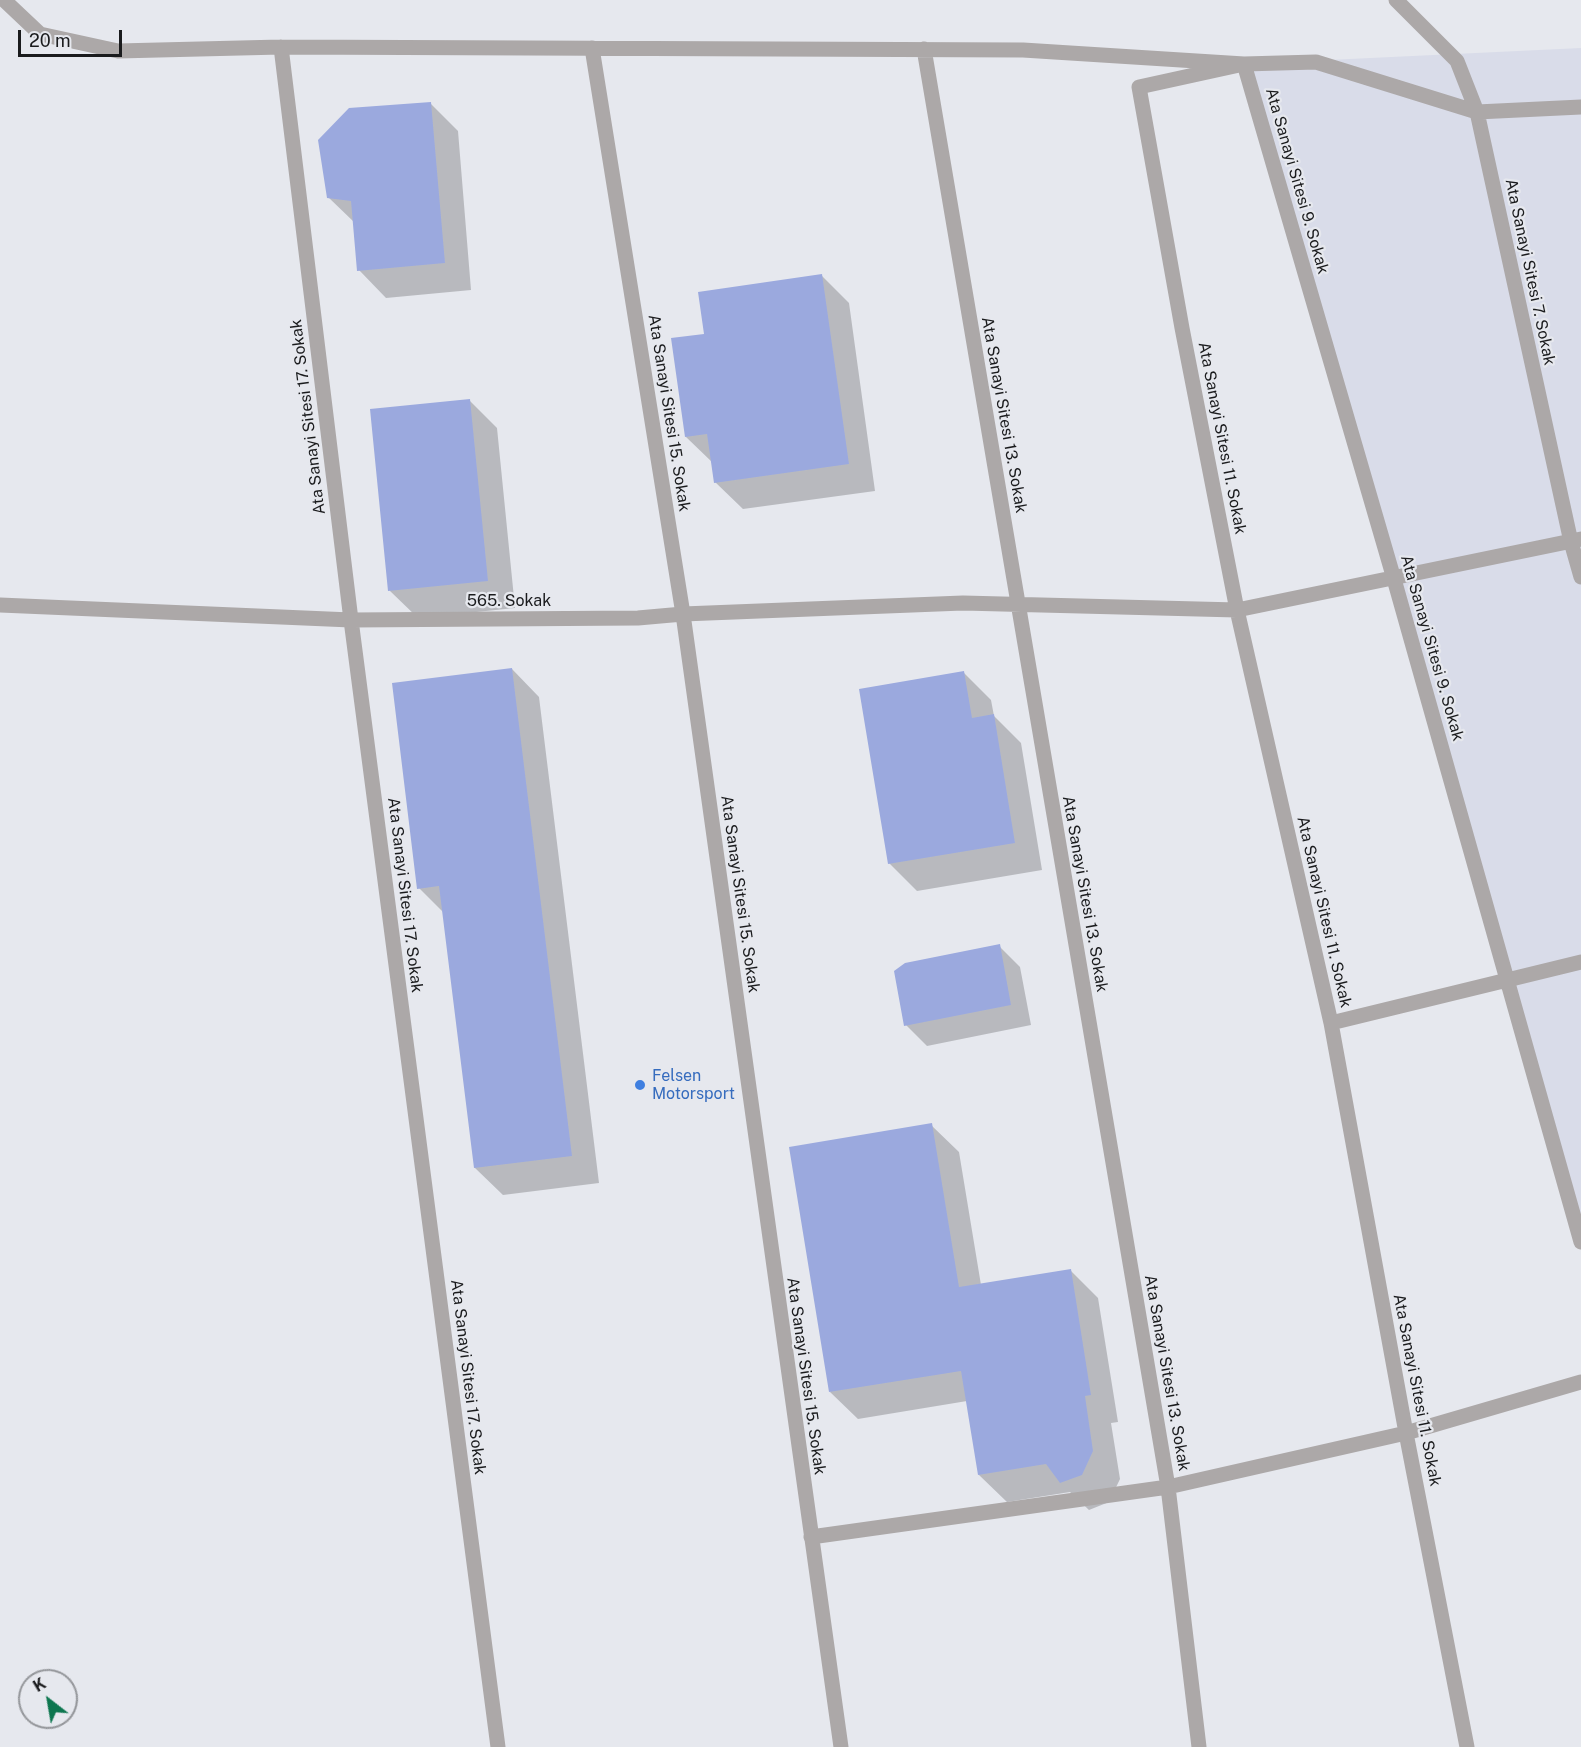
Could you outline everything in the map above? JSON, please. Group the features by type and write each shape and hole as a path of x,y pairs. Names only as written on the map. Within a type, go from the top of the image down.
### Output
{"lane":[{"path":"4,0 40,34 118,51 281,47 1023,50 1244,64 1317,62 1477,112 1581,107"},
{"name":"Ata Sanayi Sitesi 7. Sokak","path":"1396,0 1457,61 1477,112 1576,540 1581,577"},
{"name":"Ata Sanayi Sitesi 17. Sokak","path":"281,47 351,620 498,1747"},
{"name":"Ata Sanayi Sitesi 15. Sokak","path":"592,48 683,614 841,1747"},
{"name":"Ata Sanayi Sitesi 13. Sokak","path":"924,49 1168,1487 1199,1747"},
{"name":"Ata Sanayi Sitesi 11. Sokak","path":"1244,64 1139,87 1182,328 1237,610 1331,1023 1406,1433 1467,1747"},
{"name":"Ata Sanayi Sitesi 9. Sokak","path":"1244,64 1394,579 1581,1242"},
{"name":"565. Sokak","path":"0,604 351,620 638,618 683,614 963,603 1237,610 1576,540"},
{"path":"1331,1023 1581,962"},
{"path":"811,1537 1168,1487 1406,1433 1581,1382"}],"shaded area":[{"path":"1581,48 1581,1250 1244,64"}],"building":[{"path":"431,102 445,263 357,271 351,201 327,198 318,140 349,108"},
{"path":"822,274 849,464 714,483 707,434 685,437 671,338 704,334 698,292"},
{"path":"470,399 488,581 388,591 370,409"},
{"path":"512,668 572,1156 474,1168 439,886 417,889 392,683"},
{"path":"964,671 972,718 994,714 1015,843 888,864 859,689"},
{"path":"1000,944 1011,1005 904,1026 894,971 905,963"},
{"path":"932,1123 959,1287 1071,1269 1091,1395 1085,1396 1093,1451 1082,1475 1060,1483 1046,1464 978,1475 961,1371 829,1392 789,1147"}],"place":[{"name":"Felsen Motorsport","path":"640,1085"}]}
